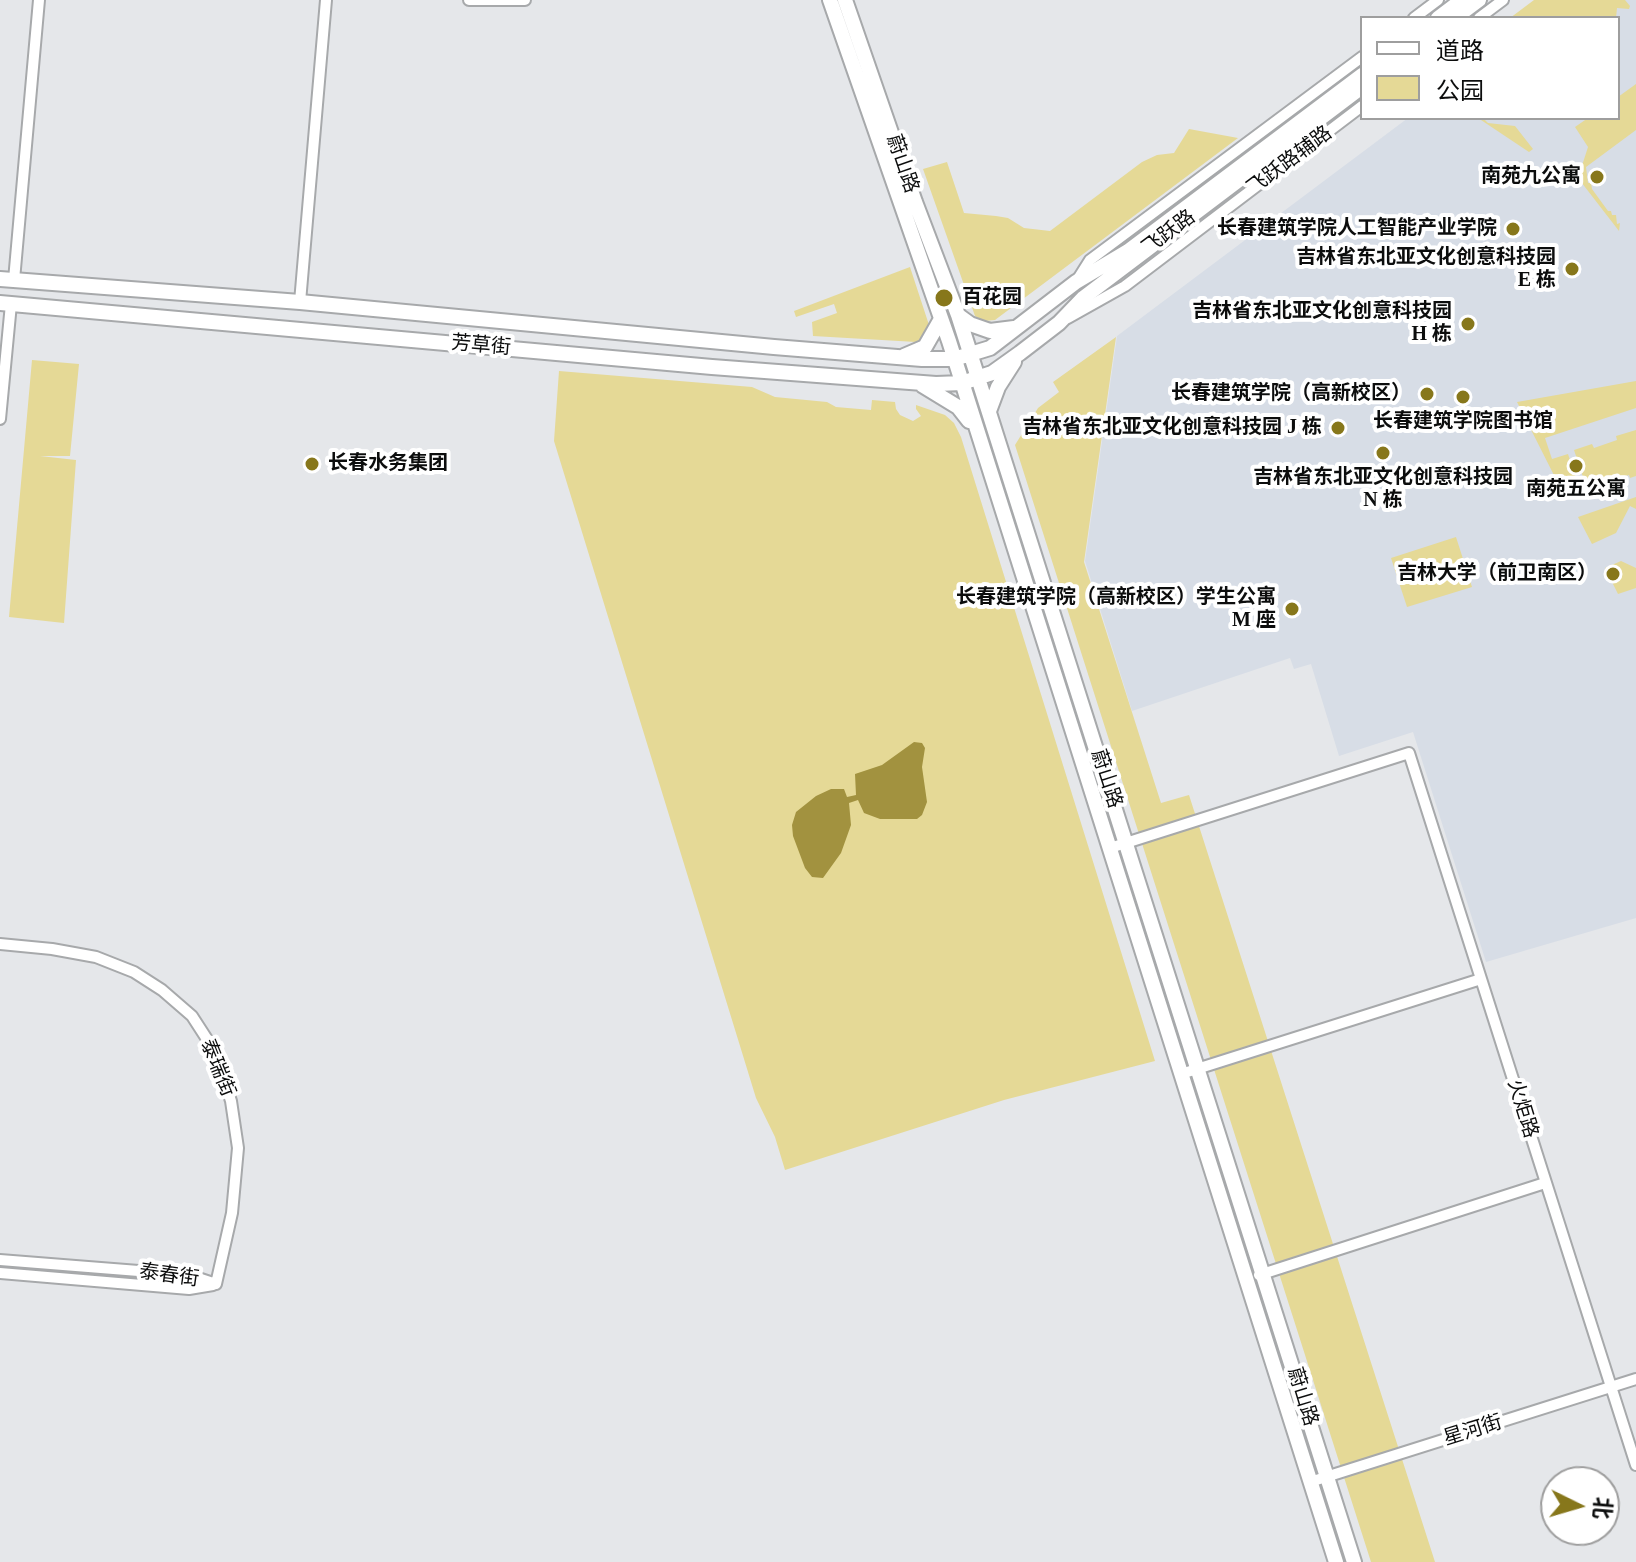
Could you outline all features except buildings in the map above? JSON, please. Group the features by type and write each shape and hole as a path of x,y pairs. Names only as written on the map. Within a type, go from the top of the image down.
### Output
{"main road":[{"name":"蔚山路","path":"830,0 962,383 1336,1562"},
{"name":"蔚山路","path":"845,0 979,379 1354,1562"},
{"path":"1441,16 1462,0"},
{"path":"1458,16 1479,0"},
{"name":"飞跃路","path":"971,356 990,348 1076,282 1128,251 1360,77"},
{"name":"飞跃路","path":"962,383 979,379 1020,353 1059,323 1083,298 1360,89"},
{"name":"芳草街","path":"7,280 300,302 899,357 954,359 971,356"},
{"name":"芳草街","path":"6,304 754,370 919,383 962,383"},
{"path":"958,315 970,324 990,331 1014,328"},
{"path":"899,357 925,347 941,319"},
{"path":"754,370 756,345"},
{"path":"989,411 998,387 1020,353"},
{"path":"919,383 958,407 976,430"}],"street":[{"path":"7,280 39,0"},
{"path":"300,302 326,0"},
{"path":"469,0 525,0"},
{"path":"1417,16 1438,0"},
{"path":"1482,16 1503,0"},
{"name":"飞跃路辅路","path":"1076,282 1090,260 1360,58"},
{"name":"飞跃路辅路","path":"1059,323 1125,286 1360,108"},
{"path":"1309,128 1344,120"},
{"path":"1249,192 1259,165"},
{"path":"0,419 6,304"},
{"name":"火炬路","path":"1126,843 1409,753 1636,1465"},
{"path":"1110,848 1126,843"},
{"name":"泰瑞街","path":"0,944 96,957 134,972 162,990 192,1016 214,1050 231,1101 238,1148 232,1213 216,1284"},
{"path":"1181,1074 1481,979"},
{"path":"1245,1279 1545,1183"},
{"name":"泰春街","path":"0,1260 189,1275 216,1284"},
{"name":"泰春街","path":"0,1273 189,1289 216,1284"},
{"name":"星河街","path":"1310,1482 1636,1379"}],"shaded area":[{"path":"1560,0 1636,0 1636,918 1486,962 1413,732 1339,756 1311,664 1294,669 1290,658 1132,711 1085,561 1117,336 1405,120 1620,120 1620,16 1540,16"},
{"path":"914,742 922,743 925,748 922,767 927,802 922,815 917,819 880,819 864,813 858,800 849,803 851,825 841,853 823,878 812,877 805,868 793,836 796,812 831,789 844,789 847,797 856,795 855,774 882,765"}],"green space":[{"path":"1534,0 1625,0 1630,6 1629,9 1617,8 1616,16 1513,16"},
{"path":"1636,84 1636,130 1586,167 1588,183 1591,183 1608,211 1616,215 1617,224 1620,223 1619,231 1578,178 1588,147 1575,127 1585,120 1620,120 1620,96"},
{"path":"1481,120 1515,126 1533,149 1529,152"},
{"path":"1189,129 1238,138 995,320 984,321 975,316 923,169 947,162 964,213 1008,218 1024,228 1050,231 1142,162 1157,155 1174,153"},
{"path":"910,267 929,325 924,338 916,342 813,336 812,322 837,313 834,304 796,317 794,311"},
{"path":"1116,337 1084,562 1161,803 1189,795 1435,1562 1371,1562 1015,445 1038,408 1059,392 1053,382"},
{"path":"32,360 79,364 70,456 40,456 76,460 64,623 9,617"},
{"path":"559,371 752,387 775,397 827,402 836,407 871,410 872,400 895,402 900,415 913,421 921,416 916,405 945,415 954,423 961,437 1155,1061 1004,1100 785,1170 775,1137 756,1098 554,441"},
{"path":"1636,381 1636,408 1545,438 1552,459 1568,454 1581,493 1566,499 1517,402"},
{"path":"1636,430 1636,476 1606,482 1606,486 1588,492 1574,450 1592,444 1594,448"},
{"path":"1636,497 1636,509 1630,506 1616,533 1592,544 1578,517"},
{"path":"1456,537 1472,587 1407,607 1391,558"},
{"path":"1621,561 1636,568 1636,588 1618,594 1605,568"}],"place":[{"name":"南苑九公寓","path":"1597,177"},
{"name":"长春建筑学院人工智能产业学院","path":"1513,229"},
{"name":"吉林省东北亚文化创意科技园 E 栋","path":"1572,269"},
{"name":"百花园","path":"944,298"},
{"name":"吉林省东北亚文化创意科技园 H 栋","path":"1468,324"},
{"name":"长春建筑学院（高新校区）","path":"1427,394"},
{"name":"长春建筑学院图书馆","path":"1463,397"},
{"name":"吉林省东北亚文化创意科技园 J 栋","path":"1338,428"},
{"name":"吉林省东北亚文化创意科技园 N 栋","path":"1383,453"},
{"name":"长春水务集团","path":"312,464"},
{"name":"南苑五公寓","path":"1576,466"},
{"name":"吉林大学（前卫南区）","path":"1613,574"},
{"name":"长春建筑学院（高新校区）学生公寓 M 座","path":"1292,609"}]}
